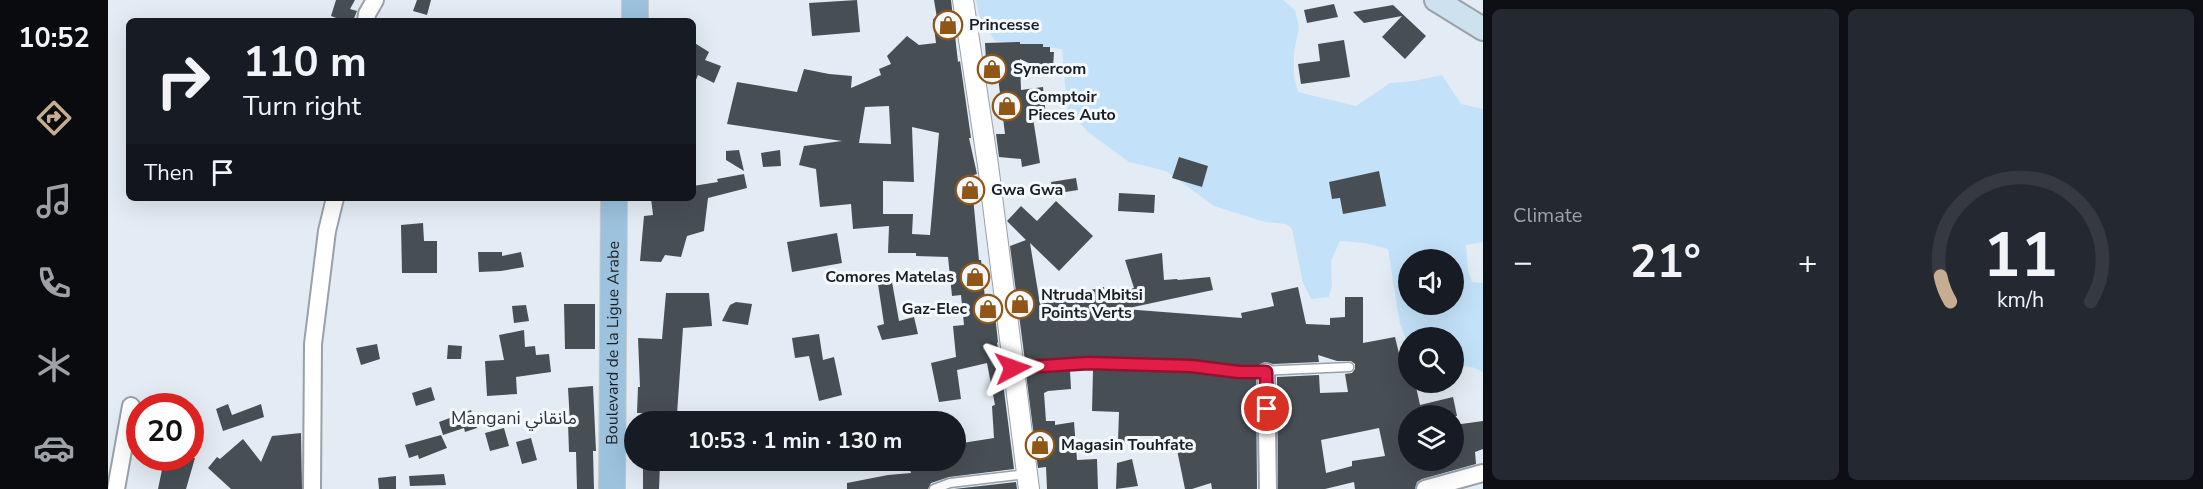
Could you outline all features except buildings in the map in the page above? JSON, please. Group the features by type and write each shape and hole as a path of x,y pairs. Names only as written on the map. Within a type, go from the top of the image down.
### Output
{"main road":[{"path":"619,0 619,18"},
{"path":"635,0 635,18"},
{"path":"1447,4 1483,29"},
{"name":"Boulevard de la Ligue Arabe","path":"612,489 620,420 620,274 614,201"},
{"name":"Boulevard de la Ligue Arabe","path":"620,274 629,201"},
{"name":"Boulevard de la Ligue Arabe","path":"620,420 628,489"}],"street":[{"path":"366,18 375,0"},
{"path":"963,0 988,165 1028,481"},
{"path":"312,489 313,344 327,231 334,201"},
{"path":"1266,372 1268,489"},
{"path":"116,489 126,434"},
{"path":"1425,489 1483,473"}],"lane":[{"path":"1013,368 1088,363 1191,366 1239,372 1349,367"},
{"path":"934,489 950,483 1028,481"}],"shaded area":[{"path":"976,0 1283,0 1295,10 1299,27 1294,53 1294,77 1298,92 1356,106 1390,83 1442,75 1461,104 1483,109 1483,242 1466,245 1468,271 1472,282 1483,283 1483,372 1464,366 1464,327 1401,327 1399,315 1464,315 1464,249 1398,249 1398,312 1388,249 1365,243 1340,241 1331,261 1332,286 1329,297 1311,299 1303,283 1292,229 1286,224 1265,222 1214,206 1166,171 1129,162 1088,132 1067,108 1062,49 995,41 979,16"}],"place":[{"name":"Princesse","path":"948,25"},
{"name":"Synercom","path":"992,69"},
{"name":"Comptoir Pieces Auto","path":"1007,106"},
{"name":"Gwa Gwa","path":"970,190"},
{"name":"Comores Matelas","path":"975,277"},
{"name":"Ntruda Mbitsi Points Verts","path":"1020,304"},
{"name":"Gaz-Elec","path":"988,309"},
{"name":"Magasin Touhfate","path":"1040,445"}],"district":[{"name":"Mangani مانقاني","path":"514,418"}],"route":[{"path":"1013,368 1088,363 1191,366 1239,372 1266,372 1267,409"}]}
